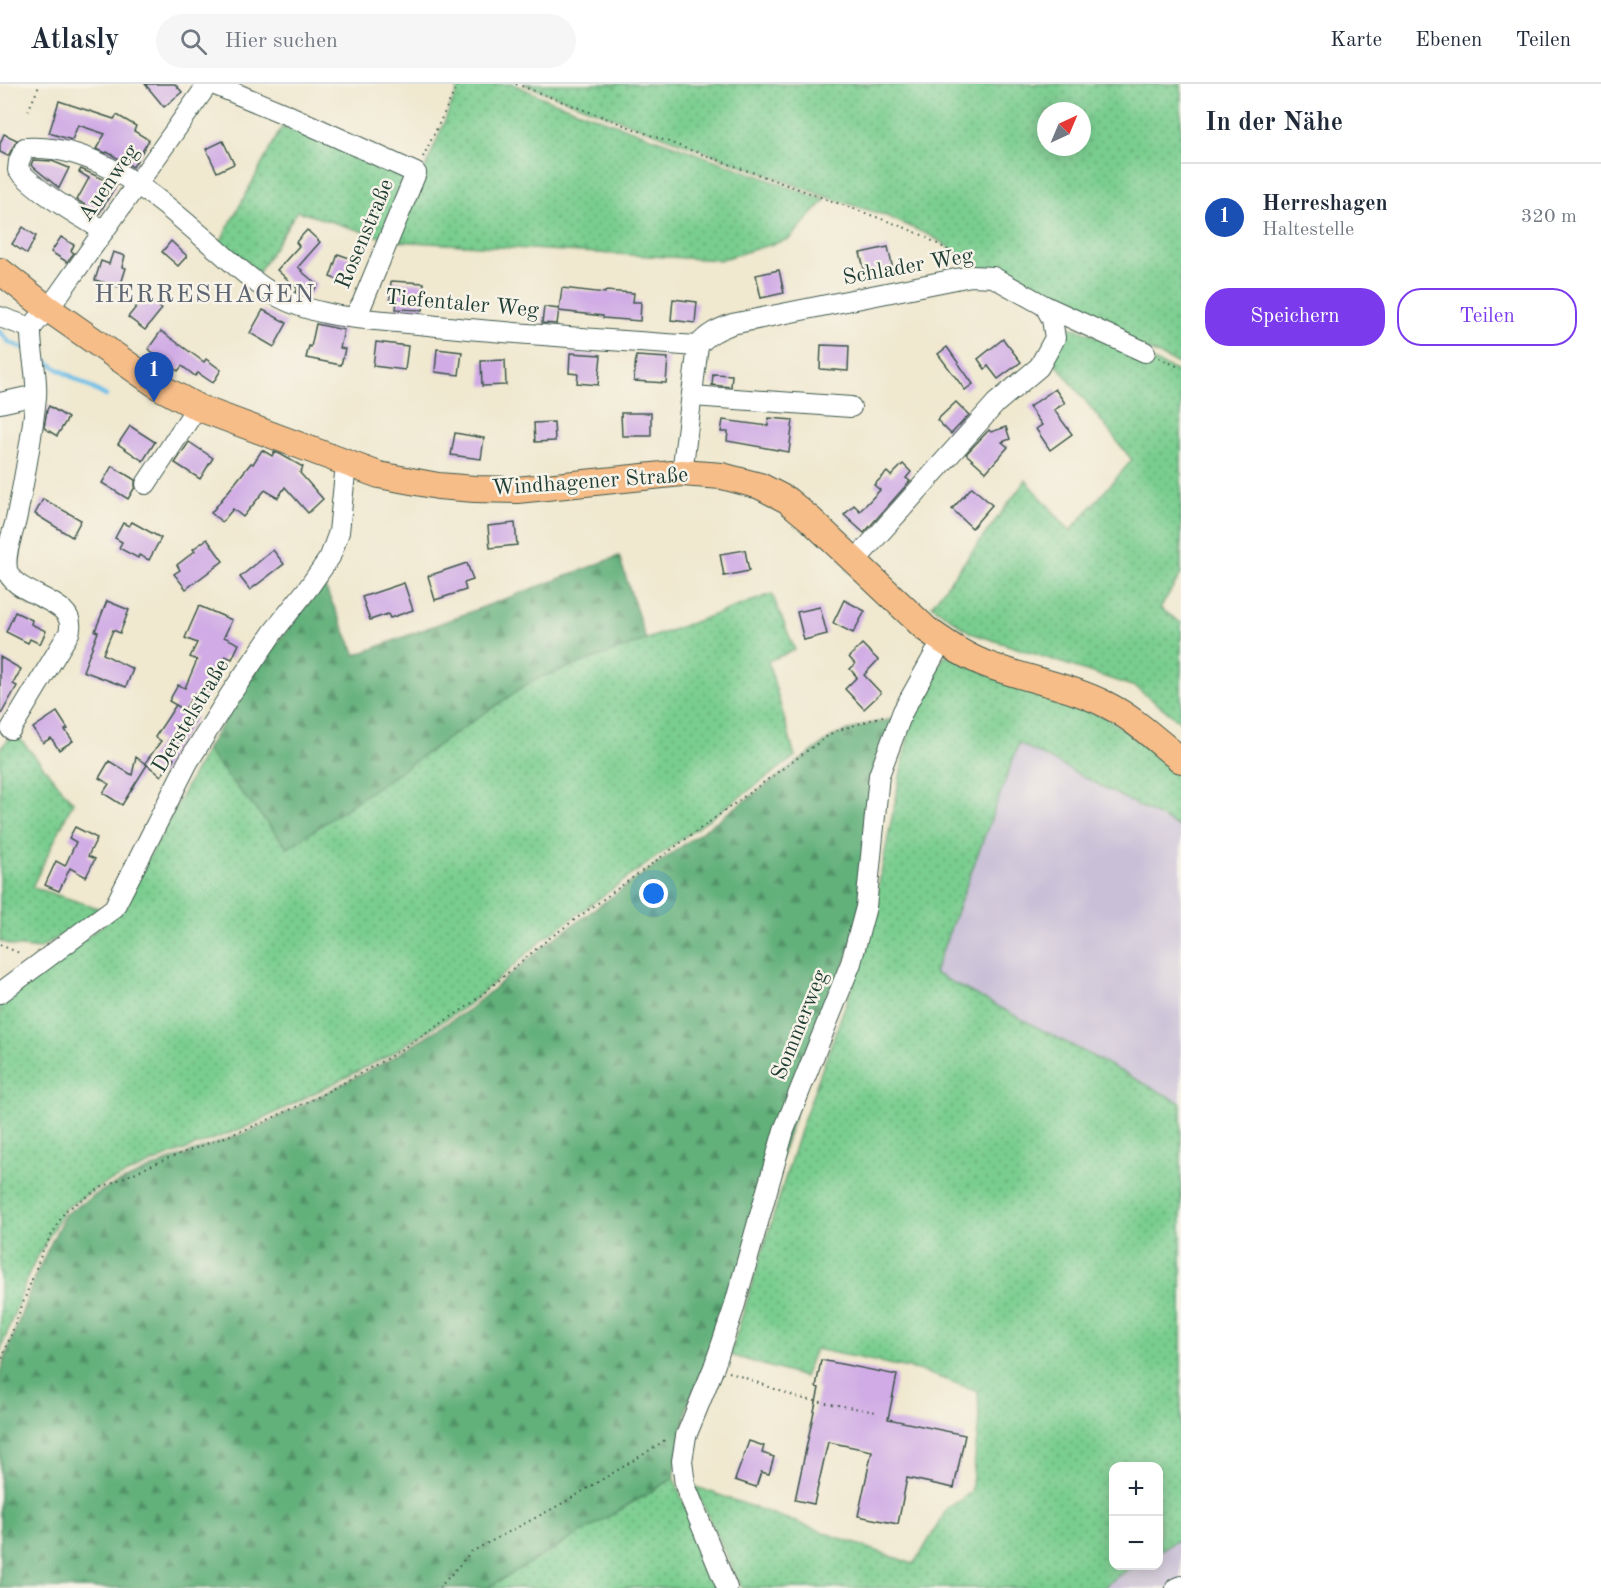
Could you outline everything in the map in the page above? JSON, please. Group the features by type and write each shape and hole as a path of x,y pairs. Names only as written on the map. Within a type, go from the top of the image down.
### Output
{"main road":[{"name":"Windhagener Straße","path":"0,272 47,308 160,387 197,407 379,475 476,489 517,490 682,473 722,476 760,486 787,500 810,519 926,629 942,641 991,666 1083,695 1107,705 1126,716 1181,760"}],"street":[{"name":"Rosenstraße","path":"211,84 416,173 362,304 354,318"},
{"name":"Auenweg","path":"32,328 57,297 211,84"},
{"name":"Tiefentaler Weg","path":"104,231 24,177 18,170 19,160 25,148 70,153 97,162 137,184 256,283 302,307 354,318 491,332 698,346"},
{"name":"Schlader Weg","path":"698,346 716,330 732,324 971,276 993,277 1044,306 1145,352"},
{"path":"854,562 996,403 1039,368 1055,338 1052,319 1044,306"},
{"path":"0,317 32,328 36,394 17,516 6,561 7,572 10,578 18,584 60,607 71,627 11,729"},
{"path":"682,473 698,346"},
{"path":"0,403 36,394"},
{"path":"692,396 850,407"},
{"path":"146,484 197,407"},
{"name":"Derstelstraße","path":"0,993 114,908 188,762 274,631 309,588 330,557 339,532 346,464"},
{"name":"Sommerweg","path":"727,1588 685,1485 682,1461 689,1427 714,1367 732,1311 784,1130 851,963 866,907 879,775 903,711 942,641"},
{"path":"1176,1588 1181,1586"}],"path":[{"path":"28,111 40,84"},
{"path":"416,173 458,84"},
{"path":"516,84 901,226 922,235 993,277"},
{"path":"1145,352 1181,368"},
{"path":"0,1364 42,1250 65,1211 102,1187 166,1159 257,1125 316,1098 388,1058 468,1006 546,940 833,732 863,721 903,711"},
{"path":"0,945 21,953 35,967"},
{"path":"714,1367 799,1398 876,1412"},
{"path":"439,1588 471,1552 565,1502 676,1432 689,1427"}],"shaded area":[{"path":"1019,743 1181,828 1181,1103 934,973"},
{"path":"1181,1538 1181,1588 1103,1588 1128,1570 1163,1570 1163,1549"}],"green space":[{"path":"460,84 513,84 549,100 825,200 789,239 719,260 395,241"},
{"path":"523,84 1181,84 1181,365 1071,315 988,273 933,237 884,215 830,198"},
{"path":"282,127 376,161 407,176 384,238 297,211 257,275 219,244"},
{"path":"1069,328 1079,329 1181,373 1181,574 1160,608 1181,623 1181,722 1135,687 971,633 932,605 1026,480 1070,531 1132,460 1050,356"},
{"path":"619,556 646,640 533,680 288,848 206,750 251,677 323,583 356,655"},
{"path":"772,594 795,650 768,661 795,757 546,937 468,1005 388,1056 251,1125 166,1157 102,1185 64,1209 30,1271 0,1352 0,1001 119,913 206,750 288,848 533,680"},
{"path":"945,655 994,677 1107,718 1181,770 1181,828 1019,743 934,973 1181,1103 1181,1538 1163,1549 1163,1462 1109,1462 1109,1570 1128,1570 1103,1588 742,1588 694,1486 913,1564 947,1509 971,1492 979,1420 978,1391 918,1370 815,1349 804,1377 730,1355 802,1124 866,949 912,716"},
{"path":"896,718 856,932 730,1309 687,1407 674,1478 487,1588 0,1588 0,1376 36,1274 65,1214 103,1190 166,1162 255,1129 387,1061 468,1010 549,942 834,736 865,725"},
{"path":"15,733 73,802 32,887 104,910 39,949 13,946 0,941 0,748"},
{"path":"674,1478 717,1588 487,1588"}],"building":[{"path":"145,84 175,84 182,92 164,107"},
{"path":"59,101 114,119 117,115 136,126 134,131 149,140 133,167 107,152 96,149 105,134 78,125 72,140 49,133"},
{"path":"4,134 17,140 8,156 0,152"},
{"path":"223,141 234,164 217,172 206,149"},
{"path":"33,160 52,161 69,168 59,188 31,165"},
{"path":"81,169 116,185 99,214 77,200 89,178 79,172"},
{"path":"23,227 36,236 27,254 12,244"},
{"path":"307,230 320,242 298,267 318,285 309,296 296,292 298,289 277,270 299,246 296,242"},
{"path":"61,237 74,245 71,251 74,253 67,262 51,252"},
{"path":"171,241 187,256 178,266 162,252"},
{"path":"888,247 894,274 867,280 860,253"},
{"path":"113,252 125,256 122,267 126,268 120,287 95,280 101,261 109,264"},
{"path":"338,254 358,261 349,284 330,277"},
{"path":"779,270 784,293 761,298 756,275"},
{"path":"391,281 424,283 423,310 396,309 397,300 390,299"},
{"path":"562,288 605,293 605,291 634,293 633,302 641,302 640,321 559,311"},
{"path":"145,296 162,309 145,330 128,317"},
{"path":"673,299 697,302 695,323 671,320"},
{"path":"544,307 559,309 557,324 542,323"},
{"path":"263,310 287,323 274,347 250,333"},
{"path":"316,324 344,330 340,348 345,349 341,365 306,358"},
{"path":"161,331 204,362 206,359 221,370 213,383 198,373 195,376 182,366 178,371 148,349"},
{"path":"1003,339 1021,362 998,379 988,366 985,369 978,359"},
{"path":"376,342 408,346 405,370 373,366"},
{"path":"821,345 849,346 848,371 820,369"},
{"path":"947,347 973,384 965,390 938,354"},
{"path":"437,349 462,352 459,375 435,372"},
{"path":"570,353 601,355 598,385 577,383 578,374 569,373"},
{"path":"636,356 668,358 666,383 634,381"},
{"path":"505,360 506,385 482,386 481,361"},
{"path":"713,374 732,375 731,387 712,385"},
{"path":"1055,389 1065,403 1054,410 1072,434 1050,450 1036,429 1042,425 1029,407"},
{"path":"956,402 969,415 951,434 937,420"},
{"path":"49,406 68,418 57,436 44,428"},
{"path":"621,413 651,413 651,436 622,436"},
{"path":"769,418 793,420 789,452 727,441 728,432 721,432 723,420 768,426"},
{"path":"554,422 555,441 535,442 534,423"},
{"path":"130,426 155,442 143,461 118,444"},
{"path":"1006,427 1010,439 1002,442 1008,447 986,472 966,454 989,430 991,432"},
{"path":"455,433 484,438 481,459 451,455"},
{"path":"189,442 213,458 200,479 175,463"},
{"path":"262,450 272,456 274,452 280,454 303,467 300,473 323,499 308,513 285,487 278,498 265,490 243,517 233,509 222,522 211,513 251,463 253,464"},
{"path":"903,464 911,472 906,478 910,481 864,533 844,515 854,505 860,511 880,490 874,485 887,472 891,476"},
{"path":"112,466 135,480 135,487 128,499 102,483"},
{"path":"972,487 992,505 972,528 952,509"},
{"path":"43,499 81,520 72,537 35,514"},
{"path":"132,522 161,538 149,560 139,555 138,558 119,548 122,542 115,538 123,523 129,526"},
{"path":"515,523 517,545 490,548 488,526"},
{"path":"207,539 223,561 186,589 174,574 180,570 177,565"},
{"path":"273,550 284,564 250,590 240,577"},
{"path":"745,550 749,571 724,576 720,554"},
{"path":"467,563 473,580 464,583 466,590 435,600 428,576"},
{"path":"404,583 413,610 390,618 388,614 370,620 362,597"},
{"path":"844,600 865,611 853,633 833,623"},
{"path":"107,601 129,610 120,633 113,630 103,654 133,669 126,687 83,671"},
{"path":"199,606 232,620 224,637 239,644 232,659 225,656 207,698 196,693 184,710 169,701 178,685 185,688 197,660 190,657 197,643 185,638"},
{"path":"820,607 827,634 804,640 797,612"},
{"path":"15,612 32,620 31,624 46,631 40,644 30,639 28,643 6,632"},
{"path":"862,644 878,660 864,675 881,693 864,709 845,689 857,677 850,669 855,664 849,657"},
{"path":"0,657 21,669 13,684 17,686 0,716"},
{"path":"176,705 196,718 170,757 174,759 161,776 145,763 161,741 155,737"},
{"path":"57,712 73,741 59,750 51,738 43,743 33,728"},
{"path":"136,757 147,765 122,805 103,793 109,784 99,778 109,761 132,775"},
{"path":"75,827 97,838 88,856 95,859 86,877 70,868 59,891 45,885 56,861 65,866 76,842 69,838"},
{"path":"821,1360 897,1375 888,1419 965,1435 954,1488 907,1478 898,1524 858,1516 872,1451 828,1442 814,1504 795,1500 819,1388 816,1387"},
{"path":"749,1441 764,1446 762,1453 774,1457 769,1474 761,1472 756,1487 735,1480"}],"waterway":[{"path":"0,332 9,342 23,348"},
{"path":"42,358 106,396"}],"place":[{"name":"Herreshagen","path":"154,402"}],"district":[{"name":"HERRESHAGEN","path":"205,295"}]}
